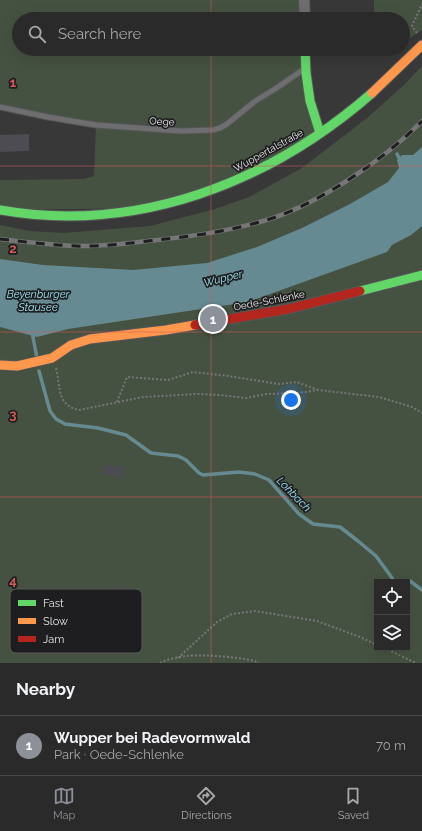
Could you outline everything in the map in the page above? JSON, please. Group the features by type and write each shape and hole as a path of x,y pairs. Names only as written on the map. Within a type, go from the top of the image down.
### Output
{"street":[{"path":"304,0 305,12"},
{"name":"Wuppertalstraße","path":"410,52 420,41"},
{"path":"305,56 310,101 320,133"},
{"name":"Wuppertalstraße","path":"0,210 55,216 108,214 175,202 218,188 259,170 320,133 384,82 407,56"},
{"name":"Oede-Schlenke","path":"52,358 71,345 90,339 166,330 288,309 422,275"},
{"path":"0,365 17,366 52,358"}],"lane":[{"name":"Oege","path":"0,107 96,125 181,131 213,130 227,124 254,102 306,68"}],"path":[{"path":"420,41 412,26 422,4"},
{"path":"52,358 57,369 62,399 67,405 79,410 143,397 220,395 246,398 266,394 298,393 318,390"},
{"path":"117,402 128,377 168,380 193,372 279,384 297,382 318,390 378,397 412,407 422,413"},
{"path":"178,658 217,622 232,614 255,611 317,621 374,644"},
{"path":"390,651 416,663"},
{"path":"160,663 167,660 189,656 234,658 254,660 259,663"}],"green space":[{"path":"0,0 303,0 304,12 12,12 12,56 306,56 320,133 259,170 142,208 0,210 0,180 84,179 94,176 96,125 0,107"},
{"path":"374,0 422,0 422,30 410,38 410,12 374,12"},
{"path":"422,66 422,663 0,663 0,327 20,332 0,303 0,225 30,231 64,233 150,226 215,209 249,197 302,168 367,118 404,85"}],"water":[{"name":"Beyenburger Stausee","path":"422,147 422,226 411,235 392,245 387,252 248,302 68,329 37,337 0,327 0,259 43,265 133,270 207,263 257,247 302,228 350,204 388,182 399,168 397,160 402,155 413,155"}],"building":[{"path":"29,134 29,151 0,152 0,135"},
{"path":"104,465 125,467 123,477 103,474"}],"waterway":[{"path":"397,154 401,162"},
{"name":"Lohbach","path":"32,332 37,358"},
{"name":"Lohbach","path":"39,371 50,411 56,419 65,424 98,428 126,435 151,453 178,456 186,460 203,475 239,472 255,474 269,480 299,514 313,524 340,527 358,541 376,556 393,579"},
{"name":"Lohbach","path":"410,581 422,590"}],"railway":[{"path":"0,239 66,246 106,245 201,234 259,222 292,210 333,190 391,149 422,121"}],"traffic: fast":[{"path":"305,56 310,101 320,133"},
{"path":"0,210 51,216 101,214 151,207 199,194 245,176 290,153 332,125 372,93"},
{"path":"360,291 422,275"}],"traffic: slow":[{"path":"372,93 422,45"},
{"path":"0,365 17,366 52,358 71,345 90,339 195,325"}],"traffic: jam":[{"path":"195,325 288,309 360,291"}],"place":[{"name":"Wupper bei Radevormwald","path":"213,319"}],"water label":[{"name":"Wupper","path":"223,278"}]}
